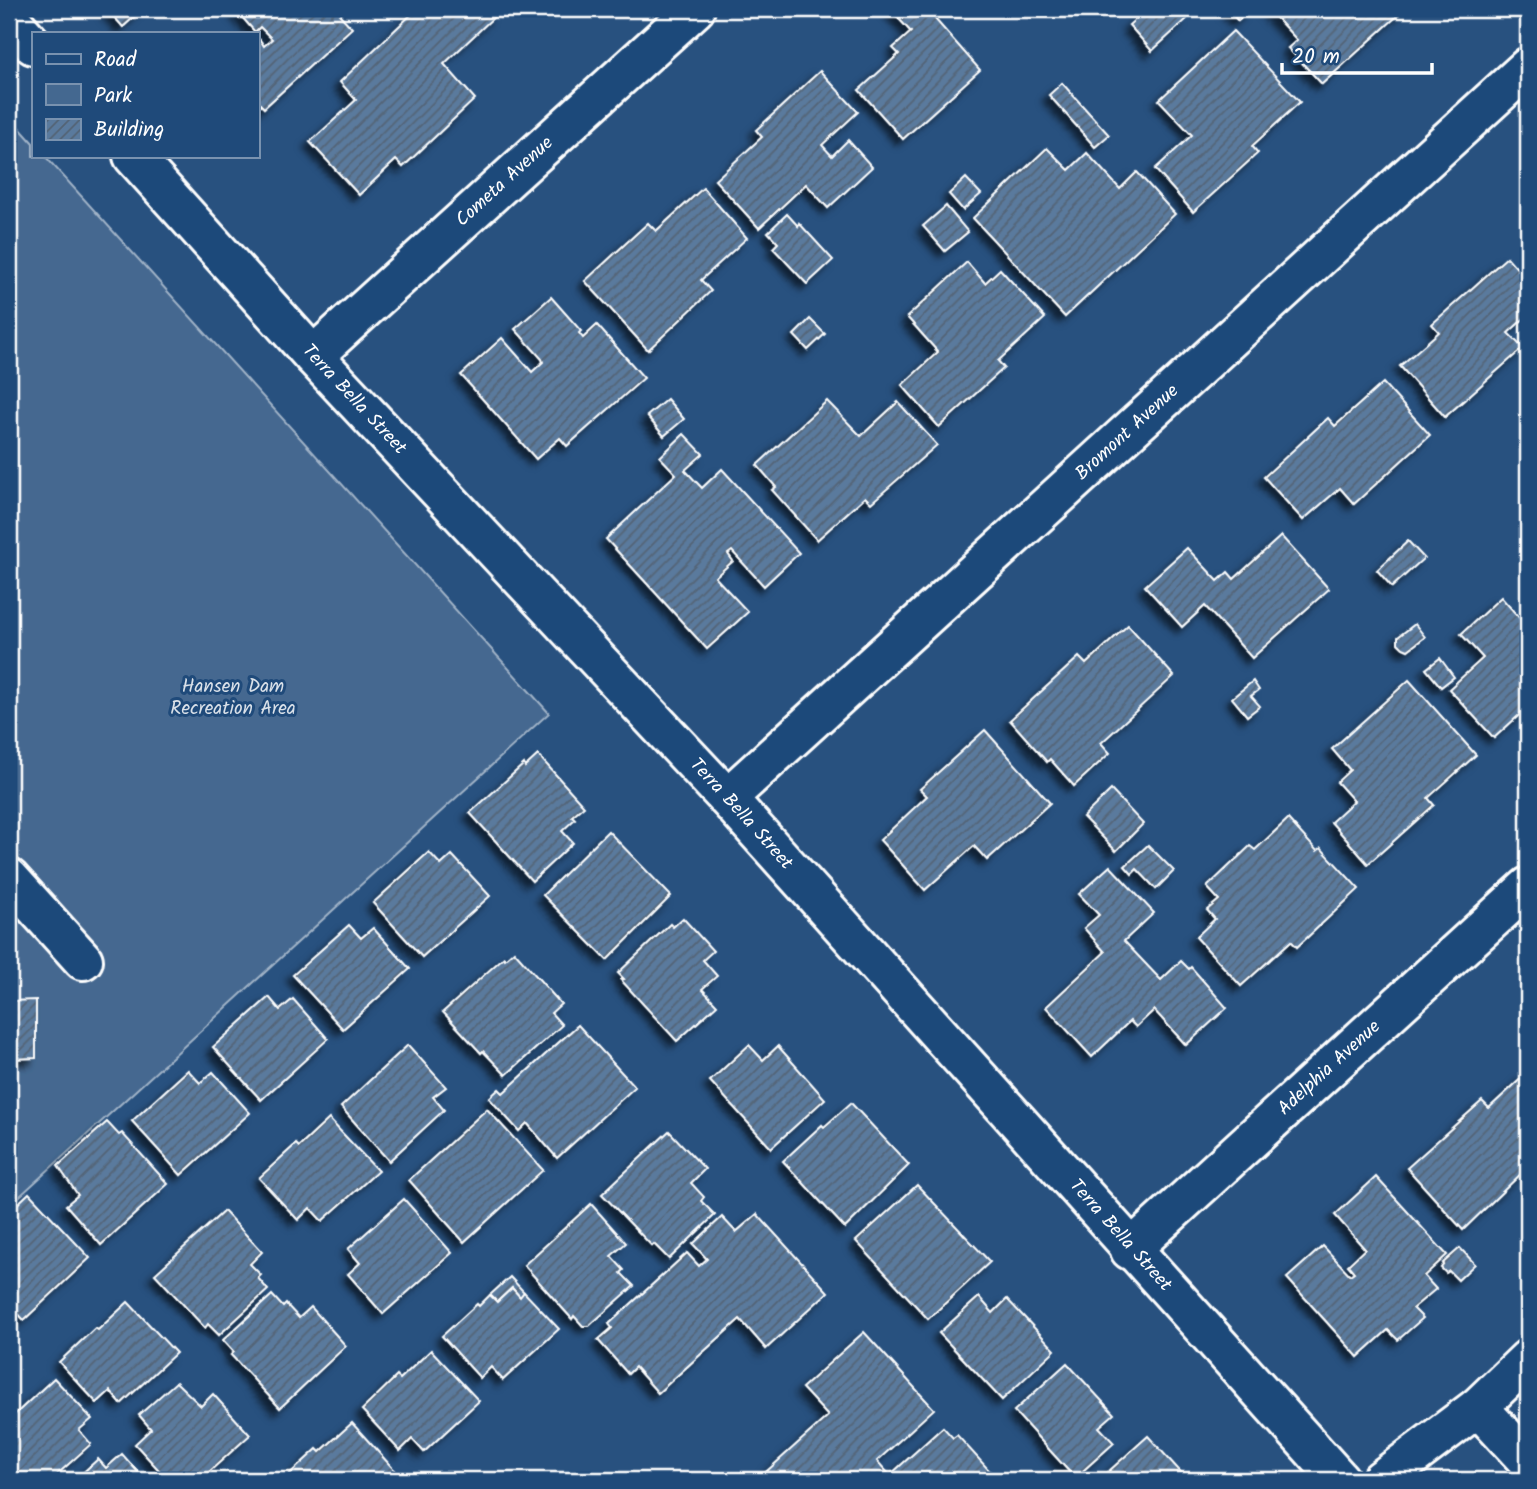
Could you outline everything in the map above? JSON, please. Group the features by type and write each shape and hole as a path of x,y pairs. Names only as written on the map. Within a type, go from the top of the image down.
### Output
{"street":[{"name":"Cometa Avenue","path":"313,356 695,9"},
{"path":"9,18 32,45"},
{"name":"Bromont Avenue","path":"727,798 1528,67"},
{"name":"Terra Bella Street","path":"135,158 313,356 727,798 1130,1250 1340,1480"},
{"path":"9,878 83,960"},
{"name":"Adelphia Avenue","path":"1130,1250 1528,887"},
{"path":"1381,1480 1478,1407 1528,1359"},
{"path":"1478,1407 1528,1461"}],"green space":[{"name":"Hansen Dam Recreation Area","path":"9,116 32,142 32,158 47,158 549,713 9,1206"}],"building":[{"path":"107,9 143,9 123,27"},
{"path":"235,9 347,9 340,15 352,28 264,108 259,103 259,41 264,46 272,39 260,27 255,32"},
{"path":"417,9 490,9 496,15 444,64 475,99 403,167 396,160 359,195 310,142 356,100 340,82"},
{"path":"890,9 946,9 935,19 980,70 903,139 859,90 899,54 893,48 911,32"},
{"path":"1147,9 1179,9 1187,19 1152,51 1129,25"},
{"path":"1228,9 1247,9 1249,11 1238,21"},
{"path":"1268,9 1405,9 1322,84 1288,48 1297,40"},
{"path":"1233,31 1300,102 1252,146 1258,153 1193,212 1155,169 1192,135 1159,100"},
{"path":"820,71 858,112 822,145 832,156 848,140 872,167 828,208 806,184 759,228 715,180 762,137 756,130"},
{"path":"1062,83 1109,135 1095,147 1049,95"},
{"path":"1047,148 1069,170 1087,153 1120,189 1137,172 1175,214 1065,317 973,218"},
{"path":"966,178 981,194 963,210 949,194"},
{"path":"703,188 747,238 701,280 711,291 648,350 585,281 648,223 656,231"},
{"path":"946,206 968,232 945,251 923,226"},
{"path":"787,214 798,226 799,223 833,260 807,284 773,248 778,243 768,232"},
{"path":"1507,257 1528,281 1528,315 1508,333 1523,348 1445,417 1400,366 1439,332 1432,324"},
{"path":"967,262 985,283 1000,269 1045,318 998,361 1004,368 939,427 902,385 938,352 907,317"},
{"path":"551,297 581,331 579,333 583,338 597,325 644,378 567,446 560,438 536,459 461,375 502,338 532,372 543,362 542,359 515,329"},
{"path":"810,319 825,334 808,350 794,335"},
{"path":"1383,383 1430,435 1354,504 1340,488 1303,520 1264,477 1328,418 1335,426"},
{"path":"667,399 684,419 664,436 647,416"},
{"path":"827,401 861,436 898,402 937,445 871,503 865,497 817,540 772,490 776,487 757,465"},
{"path":"684,434 703,454 685,470 702,488 722,469 799,553 764,586 732,551 728,554 733,561 715,577 748,612 707,649 606,539 676,474 660,457"},
{"path":"1281,536 1329,589 1252,658 1205,606 1182,627 1145,586 1187,548 1218,581 1228,572 1234,579"},
{"path":"1408,541 1424,558 1392,587 1377,570"},
{"path":"1501,597 1523,622 1525,620 1528,624 1528,707 1494,738 1449,689 1483,658 1461,634"},
{"path":"1415,624 1425,637 1408,650 1398,643 1398,637"},
{"path":"1128,625 1174,676 1101,743 1110,753 1074,786 1050,759 1047,762 1010,720 1079,657 1086,664"},
{"path":"1440,658 1454,677 1441,687 1426,669"},
{"path":"1409,680 1476,755 1428,798 1434,805 1368,864 1331,822 1354,801 1337,782 1350,770 1332,749"},
{"path":"1253,681 1259,690 1251,696 1260,706 1247,716 1232,698"},
{"path":"985,730 1050,803 987,860 974,846 925,890 880,840 927,796 920,789"},
{"path":"538,755 584,806 572,816 575,819 562,831 573,843 532,881 470,813 524,764 525,767"},
{"path":"1111,790 1143,824 1116,851 1083,817"},
{"path":"1288,819 1317,851 1321,848 1359,889 1297,947 1291,941 1241,986 1196,937 1215,919 1207,910 1219,900 1207,887 1250,846 1255,850"},
{"path":"608,831 671,896 607,960 543,895"},
{"path":"1148,845 1174,871 1156,889 1137,869 1132,874 1125,866"},
{"path":"429,852 441,865 452,855 490,896 422,957 373,903"},
{"path":"1110,866 1154,913 1124,941 1161,980 1181,961 1189,969 1191,967 1227,1008 1186,1045 1154,1010 1136,1027 1130,1021 1092,1057 1046,1007 1105,952 1084,928 1099,915 1079,894"},
{"path":"683,918 713,951 703,960 717,976 702,989 717,1005 677,1041 621,980 624,979 618,973 670,924 673,927"},
{"path":"349,925 361,938 373,928 410,969 343,1029 293,975"},
{"path":"514,951 561,1004 551,1013 562,1025 506,1075 483,1051 481,1053 443,1012"},
{"path":"269,997 280,1010 293,999 328,1039 261,1100 213,1047"},
{"path":"36,1000 36,1058 9,1059 9,1001"},
{"path":"578,1025 635,1087 557,1158 527,1123 519,1131 489,1098 499,1089 503,1093"},
{"path":"408,1045 446,1087 433,1097 444,1110 389,1161 341,1107"},
{"path":"749,1045 763,1060 778,1046 825,1099 771,1148 710,1081"},
{"path":"188,1070 200,1083 213,1072 250,1113 181,1175 132,1121"},
{"path":"1526,1074 1528,1167 1463,1230 1407,1168 1482,1101 1489,1108"},
{"path":"851,1103 909,1165 845,1228 783,1161"},
{"path":"487,1109 543,1170 464,1242 409,1180"},
{"path":"329,1119 378,1171 322,1221 310,1208 298,1220 259,1178 296,1144 299,1147"},
{"path":"107,1122 119,1135 122,1133 168,1184 101,1245 66,1205 78,1195 58,1166"},
{"path":"669,1131 705,1169 691,1183 704,1197 701,1201 715,1215 669,1259 654,1244 652,1246 602,1194"},
{"path":"1376,1177 1447,1255 1424,1276 1436,1289 1413,1308 1423,1318 1398,1340 1388,1330 1358,1357 1287,1278 1323,1246 1350,1275 1354,1272 1348,1265 1365,1249 1335,1215"},
{"path":"917,1185 990,1262 928,1319 856,1241"},
{"path":"29,1193 90,1258 24,1320 9,1304 9,1212"},
{"path":"404,1199 452,1253 383,1314 348,1274 360,1263 348,1249"},
{"path":"591,1204 626,1243 611,1256 624,1270 621,1273 634,1286 589,1326 583,1326 574,1316 572,1319 524,1265"},
{"path":"224,1211 262,1252 250,1264 261,1275 258,1278 268,1290 219,1335 208,1324 205,1328 155,1274"},
{"path":"757,1214 828,1292 766,1349 740,1319 658,1393 635,1367 628,1374 598,1340 612,1328 609,1324 687,1253 699,1266 707,1259 693,1244 722,1217 736,1232"},
{"path":"1460,1248 1475,1264 1458,1280 1449,1271 1446,1273 1441,1268"},
{"path":"510,1277 524,1292 520,1297 512,1288 497,1302 490,1295"},
{"path":"512,1288 520,1297 524,1292 559,1329 503,1380 491,1367 480,1378 442,1336 490,1295 497,1302"},
{"path":"272,1295 283,1307 286,1304 299,1318 311,1307 346,1346 280,1408 231,1355 234,1352 223,1340"},
{"path":"979,1297 993,1313 1007,1299 1055,1350 1002,1400 939,1333"},
{"path":"128,1302 176,1353 121,1404 110,1391 97,1403 59,1362"},
{"path":"864,1332 934,1409 877,1461 888,1473 881,1480 757,1480 828,1416 802,1388"},
{"path":"431,1350 479,1401 424,1452 412,1439 400,1451 362,1410 397,1376 400,1379"},
{"path":"1067,1363 1114,1414 1099,1427 1114,1443 1075,1478 1014,1411"},
{"path":"54,1378 92,1419 79,1430 91,1444 51,1480 24,1480 9,1464 9,1420"},
{"path":"176,1382 201,1406 213,1394 250,1435 200,1480 168,1480 135,1444 151,1429 139,1415"},
{"path":"352,1423 399,1475 393,1480 283,1480 317,1449 320,1452"},
{"path":"943,1427 953,1438 957,1435 998,1480 895,1480 890,1475"},
{"path":"1148,1436 1188,1480 1099,1480"},
{"path":"122,1454 145,1480 75,1480 98,1459 106,1468"}]}
